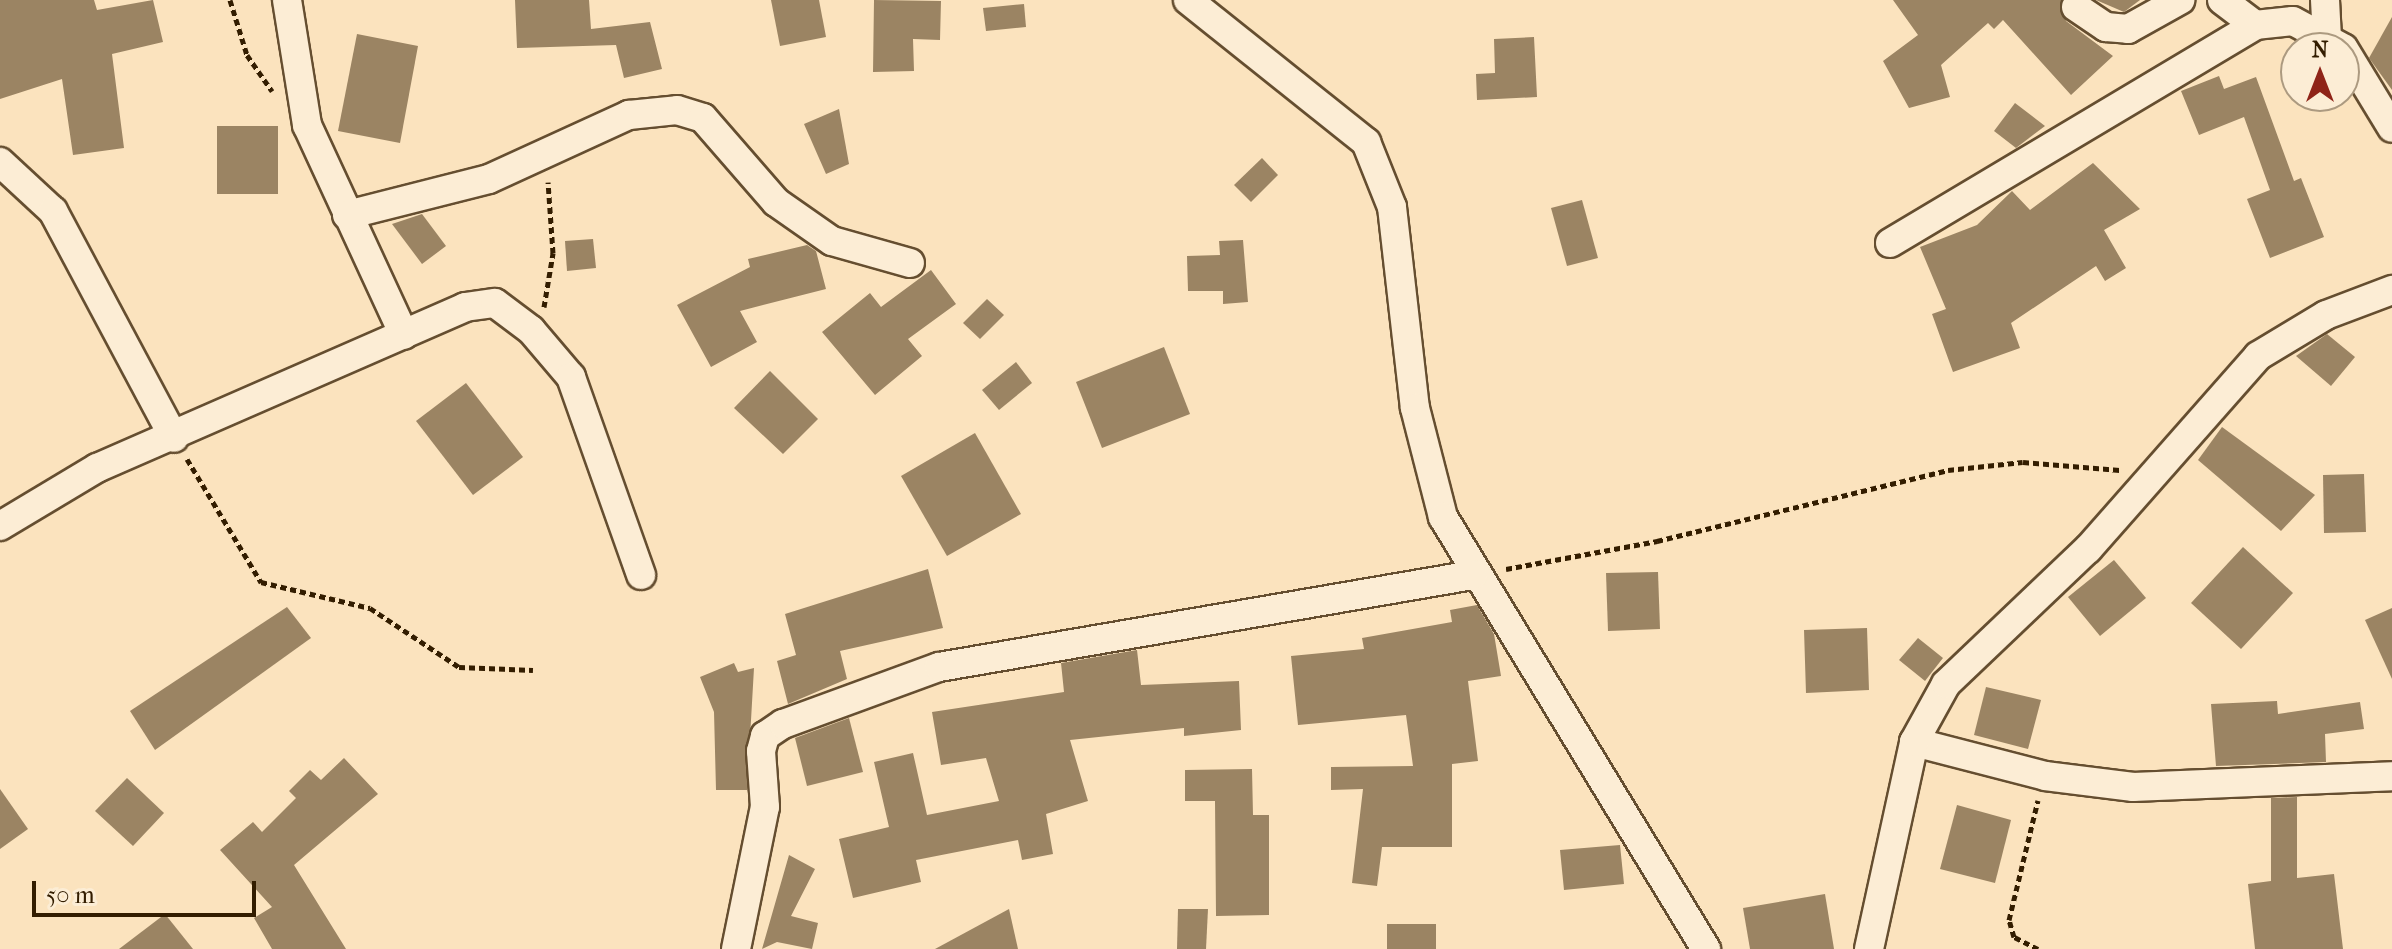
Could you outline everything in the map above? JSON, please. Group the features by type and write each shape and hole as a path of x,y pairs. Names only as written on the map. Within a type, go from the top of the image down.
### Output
{"street":[{"path":"287,0 307,125 404,335"},
{"path":"1188,0 1366,142 1392,207 1424,456 1443,517 1473,575 1706,949"},
{"path":"2076,7 2106,27 2128,29 2180,0"},
{"path":"2222,0 2255,25"},
{"path":"2325,0 2334,32"},
{"path":"1890,243 2255,25 2293,21 2314,32"},
{"path":"2360,79 2392,128"},
{"path":"347,215 546,157 629,115 692,113 723,136 776,202 832,241 910,263"},
{"path":"0,162 53,211 174,438"},
{"path":"1869,949 1914,742 1946,684 2088,549 2150,474 2258,356 2326,315 2392,290"},
{"path":"0,526 97,468 174,438 483,303 506,307 531,330 571,377 641,575"},
{"path":"736,949 765,807 761,751 765,736 783,724 939,667 1473,575"},
{"path":"1914,742 2045,776 2133,787 2392,776"}],"path":[{"path":"230,0 247,55 307,125"},
{"path":"531,330 550,284 546,157"},
{"path":"174,438 261,582 370,608 459,667 533,670"},
{"path":"1473,575 1657,541 1948,470 2023,462 2150,474"},
{"path":"2038,949 2014,937 2009,920 2045,776"}],"building":[{"path":"0,0 94,0 97,10 153,0 163,42 112,54 124,148 73,155 62,79 0,99"},
{"path":"515,0 589,0 591,29 650,22 662,69 624,78 616,45 517,48"},
{"path":"771,0 819,0 826,37 780,46"},
{"path":"874,0 941,1 940,40 913,39 914,71 873,72"},
{"path":"1893,0 2061,0 2066,21 2113,56 2071,95 2003,20 1994,29 1988,23 1941,65 1950,97 1909,108 1883,61 1918,35"},
{"path":"2096,0 2140,0 2124,12"},
{"path":"1024,4 1026,27 986,31 983,8"},
{"path":"2392,17 2392,90 2369,58"},
{"path":"357,34 418,46 400,143 338,131"},
{"path":"1534,37 1537,97 1477,100 1476,74 1495,73 1494,39"},
{"path":"2219,76 2224,89 2256,77 2294,181 2301,178 2324,237 2270,258 2247,199 2270,190 2244,117 2199,135 2181,91"},
{"path":"2015,103 2045,126 2016,148 1994,131"},
{"path":"839,109 849,164 826,174 804,124"},
{"path":"217,126 278,126 278,194 217,194"},
{"path":"1262,158 1278,175 1251,202 1234,185"},
{"path":"2093,163 2140,209 2104,230 2126,268 2105,281 2096,266 2011,323 2020,348 1953,372 1932,314 1946,309 1920,247 1977,225 2012,191 2030,210"},
{"path":"1582,200 1598,258 1567,266 1551,208"},
{"path":"422,214 446,246 422,264 392,224"},
{"path":"593,239 596,268 567,271 565,241"},
{"path":"1243,240 1248,302 1223,304 1223,291 1188,291 1187,256 1220,255 1219,241"},
{"path":"807,245 816,251 826,289 740,311 757,342 711,367 677,305 750,267 748,259"},
{"path":"931,270 956,304 908,339 922,356 875,395 822,332 870,293 881,307"},
{"path":"987,299 1004,315 980,339 963,323"},
{"path":"2327,334 2355,357 2331,386 2296,356"},
{"path":"1164,347 1190,414 1102,448 1076,382"},
{"path":"1016,362 1032,383 999,410 982,390"},
{"path":"770,371 818,419 783,454 734,408"},
{"path":"466,383 523,457 473,495 416,421"},
{"path":"2222,427 2315,495 2281,531 2198,460"},
{"path":"975,433 1021,514 947,556 901,476"},
{"path":"2364,474 2366,532 2324,533 2323,475"},
{"path":"2243,547 2293,593 2241,649 2191,603"},
{"path":"2114,560 2146,598 2100,636 2068,597"},
{"path":"928,569 943,628 840,651 847,679 788,704 777,661 796,655 785,614"},
{"path":"1658,572 1660,629 1608,631 1606,573"},
{"path":"1477,605 1494,634 1501,676 1468,681 1478,761 1452,764 1452,847 1382,847 1377,886 1352,883 1363,789 1331,790 1331,767 1413,766 1406,715 1298,725 1291,656 1364,649 1362,638 1452,622 1450,610"},
{"path":"287,607 311,638 155,750 130,711"},
{"path":"2392,608 2392,679 2365,620"},
{"path":"1867,628 1869,690 1806,693 1804,630"},
{"path":"1918,638 1943,658 1925,681 1899,660"},
{"path":"1137,650 1141,685 1239,681 1241,730 1184,736 1184,728 1070,740 1088,801 1046,814 1053,854 1022,860 1018,840 916,860 921,882 853,898 839,839 889,827 874,762 913,753 927,815 999,801 986,758 941,765 932,712 1064,692 1061,663"},
{"path":"734,663 738,672 754,668 747,790 716,790 714,712 700,677"},
{"path":"1986,687 2041,700 2028,749 1974,735"},
{"path":"2277,701 2278,714 2360,702 2364,729 2325,734 2326,762 2216,766 2211,704"},
{"path":"849,718 863,772 807,786 795,738"},
{"path":"344,758 378,794 294,865 346,949 272,949 254,918 272,907 220,850 253,822 262,832 296,798 289,791 310,770 321,780"},
{"path":"1252,769 1253,815 1269,815 1269,915 1216,916 1215,801 1185,801 1185,770"},
{"path":"127,778 164,813 133,846 95,811"},
{"path":"0,789 28,829 0,849"},
{"path":"2297,797 2297,878 2334,874 2343,949 2255,949 2248,884 2271,881 2271,798"},
{"path":"1957,805 2011,820 1995,883 1940,869"},
{"path":"1620,845 1624,884 1564,890 1560,850"},
{"path":"789,855 815,869 791,916 818,923 812,949 777,942 762,949"},
{"path":"1825,894 1834,949 1750,949 1743,908"},
{"path":"1009,909 1018,949 935,949"},
{"path":"1178,909 1208,909 1206,949 1177,949"},
{"path":"165,914 193,949 119,949"},
{"path":"1387,924 1436,924 1436,949 1387,949"}]}
